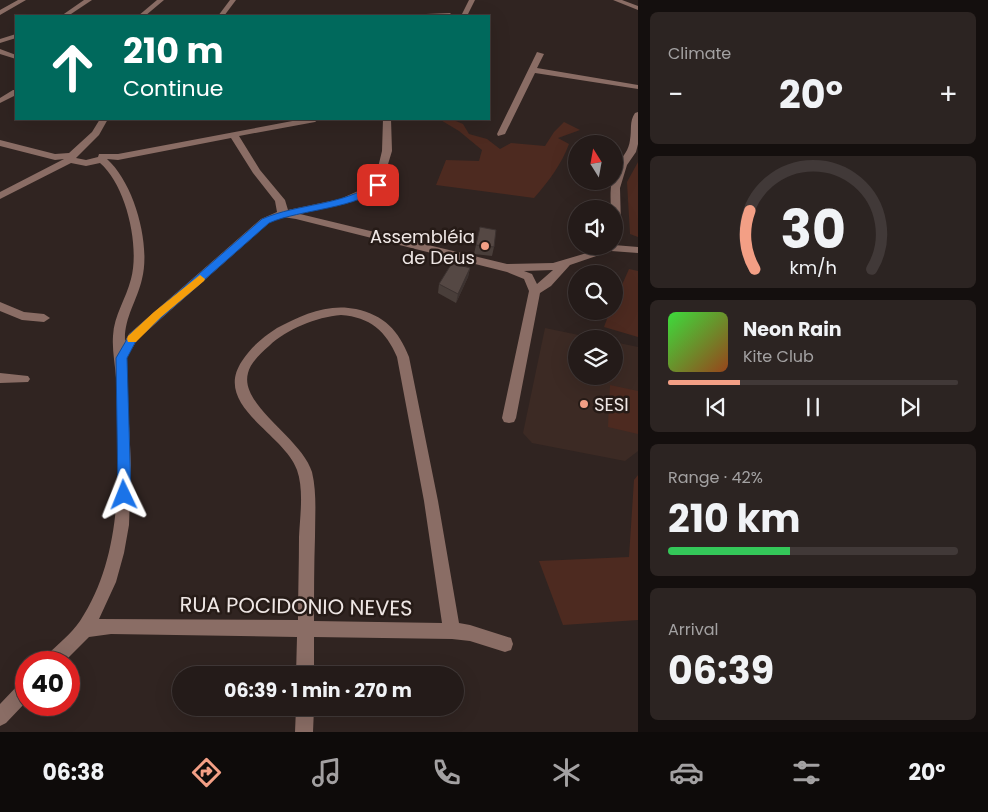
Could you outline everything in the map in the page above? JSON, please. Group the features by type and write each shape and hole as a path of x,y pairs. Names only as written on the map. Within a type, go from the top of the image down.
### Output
{"street":[{"path":"0,13 23,0"},
{"path":"66,15 89,0"},
{"path":"142,15 161,0"},
{"path":"222,15 233,0"},
{"path":"464,15 472,0"},
{"path":"616,0 638,8"},
{"path":"437,15 448,14"},
{"path":"0,41 15,36"},
{"path":"0,51 15,57"},
{"path":"501,134 540,54"},
{"path":"532,70 638,87"},
{"path":"0,101 15,93"},
{"path":"615,200 615,188 622,165 631,152 635,139 635,121 638,115"},
{"path":"73,156 75,162 83,162 97,148 104,120"},
{"path":"0,196 73,156 97,148 118,157 310,120"},
{"path":"121,358 133,337 266,221 282,214 332,205 369,192 378,185 383,173 387,150 387,120"},
{"path":"234,135 256,171 280,200 283,208 282,214"},
{"path":"0,143 55,157 73,156 97,148"},
{"path":"63,651 84,629 104,593 117,557 125,510 121,358 118,331 121,317 134,289 141,257 140,242 136,222 126,197 110,165 97,148"},
{"path":"282,214 340,226 507,268 528,277 535,291 509,418"},
{"path":"623,248 638,250"},
{"path":"507,268 542,268 565,264 589,255"},
{"path":"535,291 565,264"},
{"path":"0,306 22,316 44,318"},
{"path":"305,666 307,519 304,469 296,453 244,399 240,387 241,372 248,360 270,338 314,315 342,311 356,313 388,328 397,341 403,357 431,501 452,631"},
{"path":"0,378 24,378"},
{"name":"RUA POCIDONIO NEVES","path":"84,629 111,626 452,631 470,632 505,644"},
{"path":"0,717 15,701"},
{"path":"304,732 305,716"}],"shaded area":[{"path":"441,120 453,120 463,124 469,134 487,139 500,149 511,143 545,146 554,132 564,122 580,130 558,138 568,143 568,146 554,172 534,198 436,185 446,160 479,161 482,150 459,131"},
{"path":"638,162 638,237 630,234 627,182"},
{"path":"629,269 638,271 638,337 623,333 623,330 604,327 607,320 623,320 623,283"},
{"name":"SESI","path":"545,328 568,333 568,385 623,385 623,344 638,347 638,451 625,461 532,443 523,433"},
{"path":"610,385 638,391 638,434 608,427"},
{"path":"638,475 638,620 563,625 539,561 629,557 634,480"}],"building":[{"path":"480,227 496,230 494,247 476,245"},
{"path":"452,263 470,268 458,294 439,284"}],"slow traffic":[{"path":"132,339 200,279"}],"place":[{"name":"Assembléia de Deus","path":"485,246"},
{"name":"SESI","path":"584,404"}],"route":[{"path":"124,495 121,358 133,337 266,221 282,214 332,205 369,192 378,185"}]}
